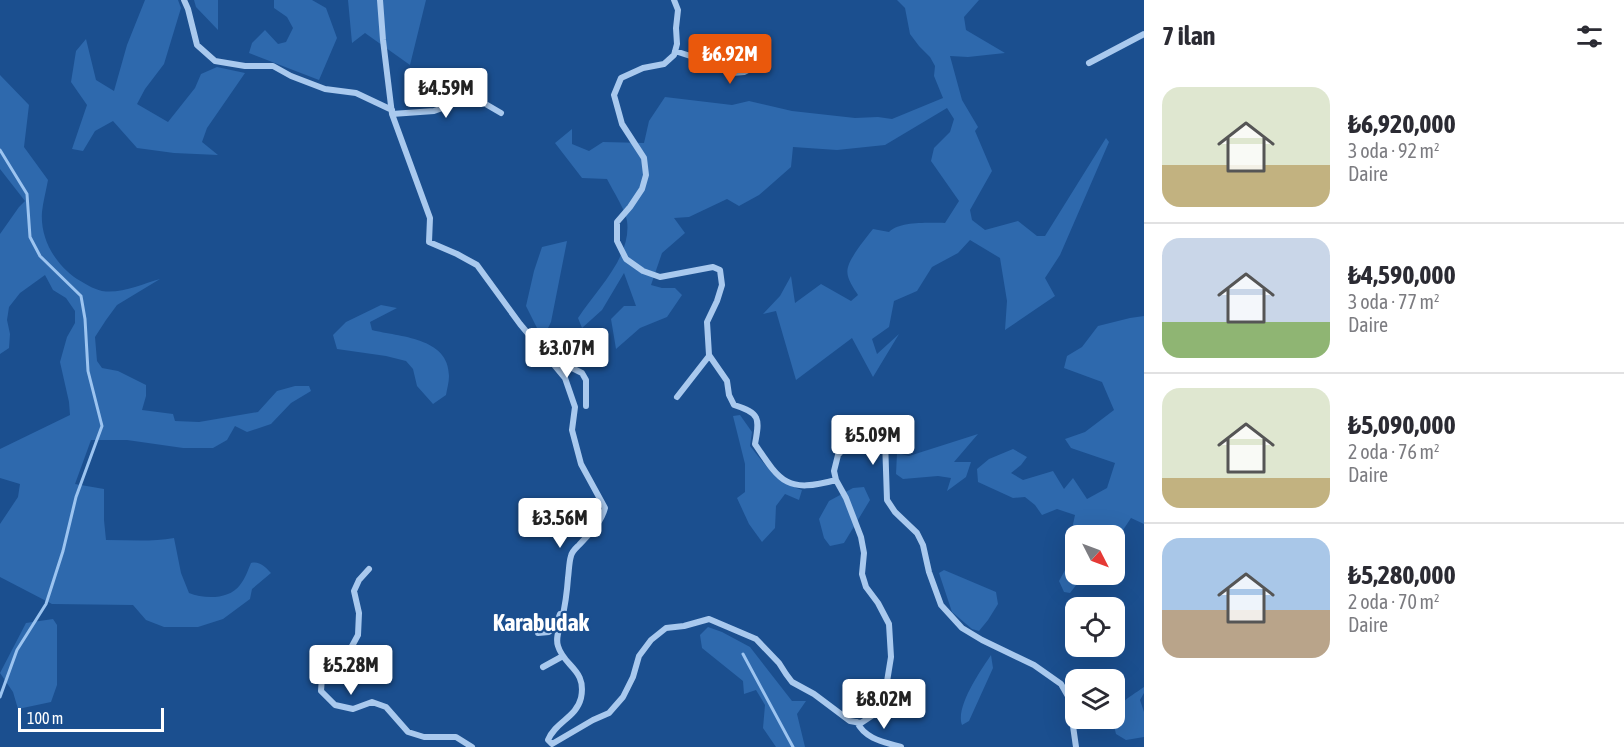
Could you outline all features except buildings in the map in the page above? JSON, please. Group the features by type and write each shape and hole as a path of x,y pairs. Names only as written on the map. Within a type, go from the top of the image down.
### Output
{"street":[{"path":"184,0 197,45 215,62 245,66 273,66 324,89 356,93 392,112 434,111 459,102 477,99 501,112"},
{"path":"380,0 392,112 430,218 429,242 477,266 520,324 565,378 574,407 572,430 581,464 605,508 596,526 571,555 557,644 562,656 579,675 582,686 581,699 575,711 552,731 548,740 550,745 609,713 623,697 633,677 639,656 651,640 666,628 709,619 756,639 779,663 792,682 814,694 850,721 861,723 873,715 884,700 891,657 889,624 866,587 862,574 864,553 861,537 834,471 838,455 865,428 876,430 885,440 887,500 895,512 917,532 941,605 962,628 1034,665 1061,684 1069,698 1076,747"},
{"path":"674,0 678,10 677,44 674,55 664,64 643,68 621,78 614,95 622,124 644,158 646,175 642,189 617,222 617,241 627,259 643,271 660,277 713,267 720,270 722,285 707,322 710,356 727,381 729,395 734,405 749,410 756,417 758,428 755,444 773,471 791,485 805,487 836,480"},
{"path":"1089,63 1144,34"},
{"path":"675,51 718,65 732,73 744,72 756,66 762,47"},
{"path":"545,354 582,373 586,380 586,406"},
{"path":"677,397 710,356"},
{"path":"369,569 359,580 354,591 359,614 358,635 345,659 322,677 321,691 335,705 353,709 372,702 386,707 408,732 424,737 456,736 472,747"},
{"path":"538,633 549,632 556,625 565,603"},
{"path":"543,667 562,656"},
{"path":"857,722 861,731 878,740 901,747"}],"shaded area":[{"path":"145,0 178,0 181,8 164,64 137,104 168,122 195,88 201,74 217,67 245,73 207,128 202,142 218,155 137,148 113,121 95,131 83,151 72,149 87,105 71,82 76,51 86,39 96,80 114,91 127,45"},
{"path":"194,0 218,0 218,30 196,7"},
{"path":"274,0 312,0 326,8 337,38 319,80 249,53 252,43 265,30 278,44 286,42 293,28 287,17 274,8"},
{"path":"348,0 426,0 410,65 365,33 352,43"},
{"path":"897,0 979,0 964,17 966,30 1005,53 968,57 950,56 962,100 978,127 975,131 992,171 970,210 972,220 985,230 1018,221 1037,236 1045,236 1106,138 1109,142 1060,255 1045,278 1055,296 1005,330 1007,301 1000,258 970,240 958,253 932,267 917,291 894,301 889,327 872,339 877,354 899,334 873,377 852,338 796,380 776,311 763,314 780,296 791,276 795,303 821,284 851,301 858,295 849,278 848,267 855,253 873,229 889,232 908,224 945,223 959,201 931,161 934,148 950,132 954,119 947,108 885,145 837,150 793,147 791,167 759,195 739,206 727,199 689,217 674,218 685,233 662,253 651,285 675,288 682,295 667,317 640,328 616,349 611,319 624,306 636,306 624,273 602,310 582,328 578,318 618,260 627,234 627,221 622,206 607,179 582,178 555,143 572,129 572,144 589,151 603,142 644,143 649,121 665,97 732,105 749,101 792,111 855,118 892,119 943,98 934,76 935,66 910,34 905,8"},
{"path":"0,75 29,105 24,147 48,180 42,208 42,222 50,250 62,266 77,279 109,292 160,279 117,305 95,337 97,361 102,368 118,371 146,385 142,410 173,414 175,421 199,422 258,412 277,391 295,386 309,386 311,391 291,403 271,424 247,432 235,426 227,440 213,448 183,448 127,440 91,440 75,484 104,489 106,540 174,538 181,573 189,593 202,596 223,596 235,590 251,563 260,564 271,573 252,589 250,599 223,619 198,627 164,627 146,620 133,605 52,604 0,577 0,524 18,497 20,484 0,478 0,449 70,415 60,362 67,337 75,323 75,311 66,298 53,290 45,275 20,293 9,307 7,320 10,334 9,348 0,354 0,234 25,201 0,169"},
{"path":"567,241 551,322 546,332 539,332 526,306 534,271 542,247"},
{"path":"381,305 397,308 370,322 372,330 421,341 441,353 447,363 449,376 446,395 433,404 417,386 413,369 406,361 337,349 333,335 346,322"},
{"path":"1144,316 1144,524 1131,518 1125,527 1125,525 1073,525 1075,515 1057,509 1042,515 1025,497 1013,498 978,482 977,469 989,459 1013,449 1027,457 1011,473 1023,480 1053,471 1064,489 1073,478 1087,499 1107,488 1115,463 1071,448 1065,439 1085,432 1114,410 1102,382 1064,368 1067,356 1082,347 1098,326"},
{"path":"740,415 752,432 750,446 761,460 779,478 802,490 799,500 785,494 776,506 775,528 762,542 749,524 737,498 745,492 745,464 733,416"},
{"path":"978,434 954,462 971,462 966,477 947,491 951,478 938,476 903,479 896,474 897,453 909,456"},
{"path":"864,487 870,500 844,543 830,546 824,538 819,519 829,501 853,488"},
{"path":"944,570 996,592 998,604 979,631 972,629 952,612 939,573"},
{"path":"1065,570 1065,585 1076,585 1070,593 1064,592 1059,581"},
{"path":"53,619 57,625 57,685 51,702 18,709 13,692 0,673 26,623"},
{"path":"708,627 750,647 792,701 806,701 797,714 805,747 776,747 763,728 765,705 756,690 744,694 743,681 702,648 700,635"},
{"path":"991,655 993,668 969,721 962,725 961,717 965,699"},
{"path":"1144,687 1140,700 1144,712 1144,737 1126,740 1116,734 1115,729 1125,729 1125,701"}],"waterway":[{"path":"0,150 27,194 30,237 40,256 81,296 85,319 88,371 102,426 76,497 63,551 46,604 17,650 0,697"},
{"path":"743,654 793,747"}],"district":[{"name":"Karabudak","path":"541,623"}]}
